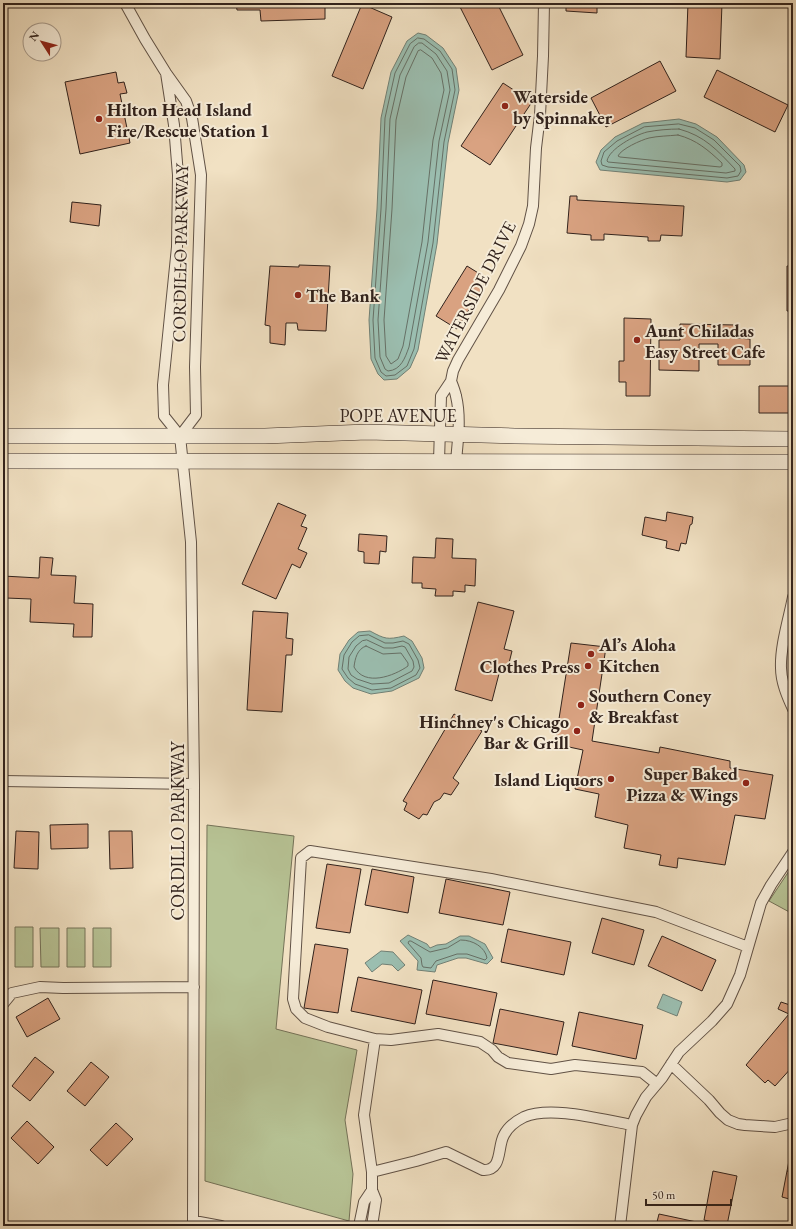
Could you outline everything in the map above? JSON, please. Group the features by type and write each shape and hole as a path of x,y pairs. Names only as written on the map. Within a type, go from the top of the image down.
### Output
{"main road":[{"name":"POPE AVENUE","path":"3,436 265,436 368,432 515,436 793,439"},
{"path":"3,460 183,462 793,462"}],"street":[{"name":"CORDILLO PARKWAY","path":"125,3 166,73 186,101 192,118 201,175 195,367 196,415 180,436"},
{"name":"WATERSIDE DRIVE","path":"439,461 441,396 451,381 453,370 458,360 499,290 521,246 530,224 533,206 536,148 540,115 544,3"},
{"name":"CORDILLO PARKWAY","path":"166,73 174,125 178,175 177,247 163,385 164,416 180,436 191,542 194,784 194,1224"},
{"name":"WATERSIDE DRIVE","path":"451,381 456,396 458,434 456,461"},
{"path":"793,597 783,646 781,667 785,691 793,709"},
{"path":"3,782 194,784"},
{"path":"657,1084 642,1072 575,1065 551,1069 508,1063 480,1042 438,1034 391,1040 375,1039 328,1027 305,1018 296,1008 292,999 302,858 310,851 491,879 656,912 748,947"},
{"path":"620,1226 632,1125 636,1115 646,1097 679,1052 712,1021 727,1004 740,975 761,903 793,852"},
{"path":"3,1004 12,993 40,987 194,987"},
{"path":"372,1226 376,1200 372,1190 372,1172 364,1115 375,1039"},
{"path":"671,1064 728,1120 745,1126 775,1127 793,1123"},
{"path":"372,1172 446,1152 483,1170 488,1170 492,1168 498,1160 500,1143 504,1134 514,1123 525,1117 543,1112 556,1112 600,1118 632,1125"},
{"path":"359,1226 364,1202 372,1190"},
{"path":"194,1224 221,1226"}],"green space":[{"path":"793,638 793,691 789,661"},
{"path":"207,825 294,836 276,1029 357,1050 345,1120 353,1174 349,1221 205,1181"},
{"path":"793,865 793,914 769,901"},
{"path":"15,927 33,927 33,967 15,967"},
{"path":"40,928 59,928 59,967 41,967"},
{"path":"67,928 85,928 85,967 67,967"},
{"path":"93,928 111,928 111,967 93,967"}],"water":[{"path":"418,33 426,35 443,48 456,68 459,90 448,143 437,244 418,350 410,368 397,379 384,380 378,374 371,359 369,320 377,209 381,118 391,72 407,41"},
{"path":"679,119 696,124 717,137 744,165 746,172 740,180 727,182 600,170 596,162 601,150 615,137 643,123"},
{"path":"370,631 386,638 404,636 412,641 422,658 424,668 419,678 392,691 371,694 353,688 345,681 338,670 340,654 349,640 358,632"},
{"path":"408,935 427,944 430,948 437,945 446,944 460,936 469,936 485,944 493,958 487,964 466,958 458,958 437,965 435,972 417,970 418,961 400,941"},
{"path":"381,951 393,952 405,965 398,971 392,965 382,964 372,972 365,963"},
{"path":"663,994 682,1002 677,1016 657,1008"}],"building":[{"path":"236,3 325,3 325,19 261,21 260,10 237,10"},
{"path":"458,3 497,3 523,55 492,70"},
{"path":"566,3 597,3 597,13 566,11"},
{"path":"688,3 722,3 720,59 686,57"},
{"path":"362,4 392,17 363,89 332,76"},
{"path":"660,61 676,91 606,127 591,98"},
{"path":"717,70 788,105 775,132 704,97"},
{"name":"Hilton Head Island Fire/Rescue Station 1","path":"116,72 118,83 124,82 127,93 120,94 130,143 80,154 65,82"},
{"path":"503,83 532,102 490,165 461,146"},
{"path":"570,196 577,196 577,200 684,206 682,236 661,235 660,241 648,241 648,237 604,234 604,240 591,240 591,235 567,233"},
{"path":"72,202 101,205 99,226 70,222"},
{"name":"The Bank","path":"299,265 330,266 326,331 298,330 297,323 286,323 285,345 270,343 270,326 265,325 270,266 299,267"},
{"path":"467,266 488,279 457,329 436,316"},
{"path":"787,266 793,266 793,311 787,311"},
{"name":"Aunt Chiladas Easy Street Cafe","path":"624,318 651,319 650,396 626,396 626,382 619,382 619,361 624,361"},
{"path":"680,324 737,325 737,338 750,339 750,365 718,365 718,344 699,344 699,371 659,370 659,340 680,340"},
{"path":"759,386 793,386 793,413 759,413"},
{"path":"278,503 306,515 301,526 307,528 298,549 307,553 300,568 292,564 276,599 242,584"},
{"path":"667,512 693,517 686,544 681,543 679,551 666,548 667,541 642,535 645,517 666,521"},
{"path":"359,534 387,536 386,552 380,551 379,564 364,563 364,552 358,551"},
{"path":"436,538 453,539 452,558 476,559 475,586 465,585 465,592 453,591 453,596 435,596 436,589 422,588 422,583 412,583 413,557 435,558"},
{"path":"40,557 53,558 51,575 76,576 74,603 93,604 92,637 73,637 74,624 30,622 31,599 6,598 3,632 3,576 39,578"},
{"path":"478,602 514,611 504,649 512,651 508,667 501,666 492,701 455,690"},
{"path":"253,611 288,613 286,638 293,639 292,655 286,655 282,712 247,710"},
{"path":"571,643 606,647 592,741 659,753 660,747 730,761 730,768 773,775 765,819 735,815 725,865 678,858 677,868 659,865 661,855 624,848 628,825 595,817 599,794 575,789 583,750 555,744"},
{"path":"454,714 482,731 453,778 459,783 451,795 444,793 440,799 434,802 427,815 423,814 419,819 404,810 407,803 403,801"},
{"path":"88,824 88,848 51,849 50,825"},
{"path":"16,831 39,832 38,869 14,868"},
{"path":"109,831 132,831 133,868 110,869"},
{"path":"327,864 361,869 350,933 316,928"},
{"path":"372,869 414,877 408,913 365,905"},
{"path":"446,879 510,892 503,925 439,913"},
{"path":"602,918 644,930 634,965 592,953"},
{"path":"508,929 571,942 564,975 501,962"},
{"path":"662,936 716,960 702,991 648,966"},
{"path":"315,944 348,949 338,1013 304,1008"},
{"path":"358,977 422,990 415,1024 351,1011"},
{"path":"433,980 497,993 490,1026 426,1014"},
{"path":"48,998 60,1019 27,1037 16,1017"},
{"path":"781,1002 793,1006 793,1066 775,1086 768,1080 765,1083 746,1065 789,1014 778,1009"},
{"path":"500,1009 564,1022 557,1055 493,1043"},
{"path":"579,1012 643,1025 636,1059 572,1046"},
{"path":"35,1057 54,1072 30,1101 12,1086"},
{"path":"91,1062 109,1077 85,1106 67,1091"},
{"path":"27,1121 54,1147 38,1164 11,1138"},
{"path":"116,1123 133,1139 107,1166 90,1150"},
{"path":"792,1145 793,1146 793,1172 787,1171"},
{"path":"713,1171 737,1176 727,1225 704,1220"},
{"path":"787,1171 793,1172 793,1200 782,1197"},
{"path":"659,1214 706,1224 705,1226 656,1226"}],"place":[{"name":"Waterside by Spinnaker","path":"505,106"},
{"name":"Hilton Head Island Fire/Rescue Station 1","path":"99,119"},
{"name":"The Bank","path":"298,295"},
{"name":"Aunt Chiladas Easy Street Cafe","path":"637,340"},
{"name":"Al’s Aloha Kitchen","path":"591,654"},
{"name":"Clothes Press","path":"588,666"},
{"name":"Southern Coney & Breakfast","path":"581,705"},
{"name":"Hinchney's Chicago Bar & Grill","path":"577,731"},
{"name":"Island Liquors","path":"611,779"},
{"name":"Super Baked Pizza & Wings","path":"746,783"}]}
